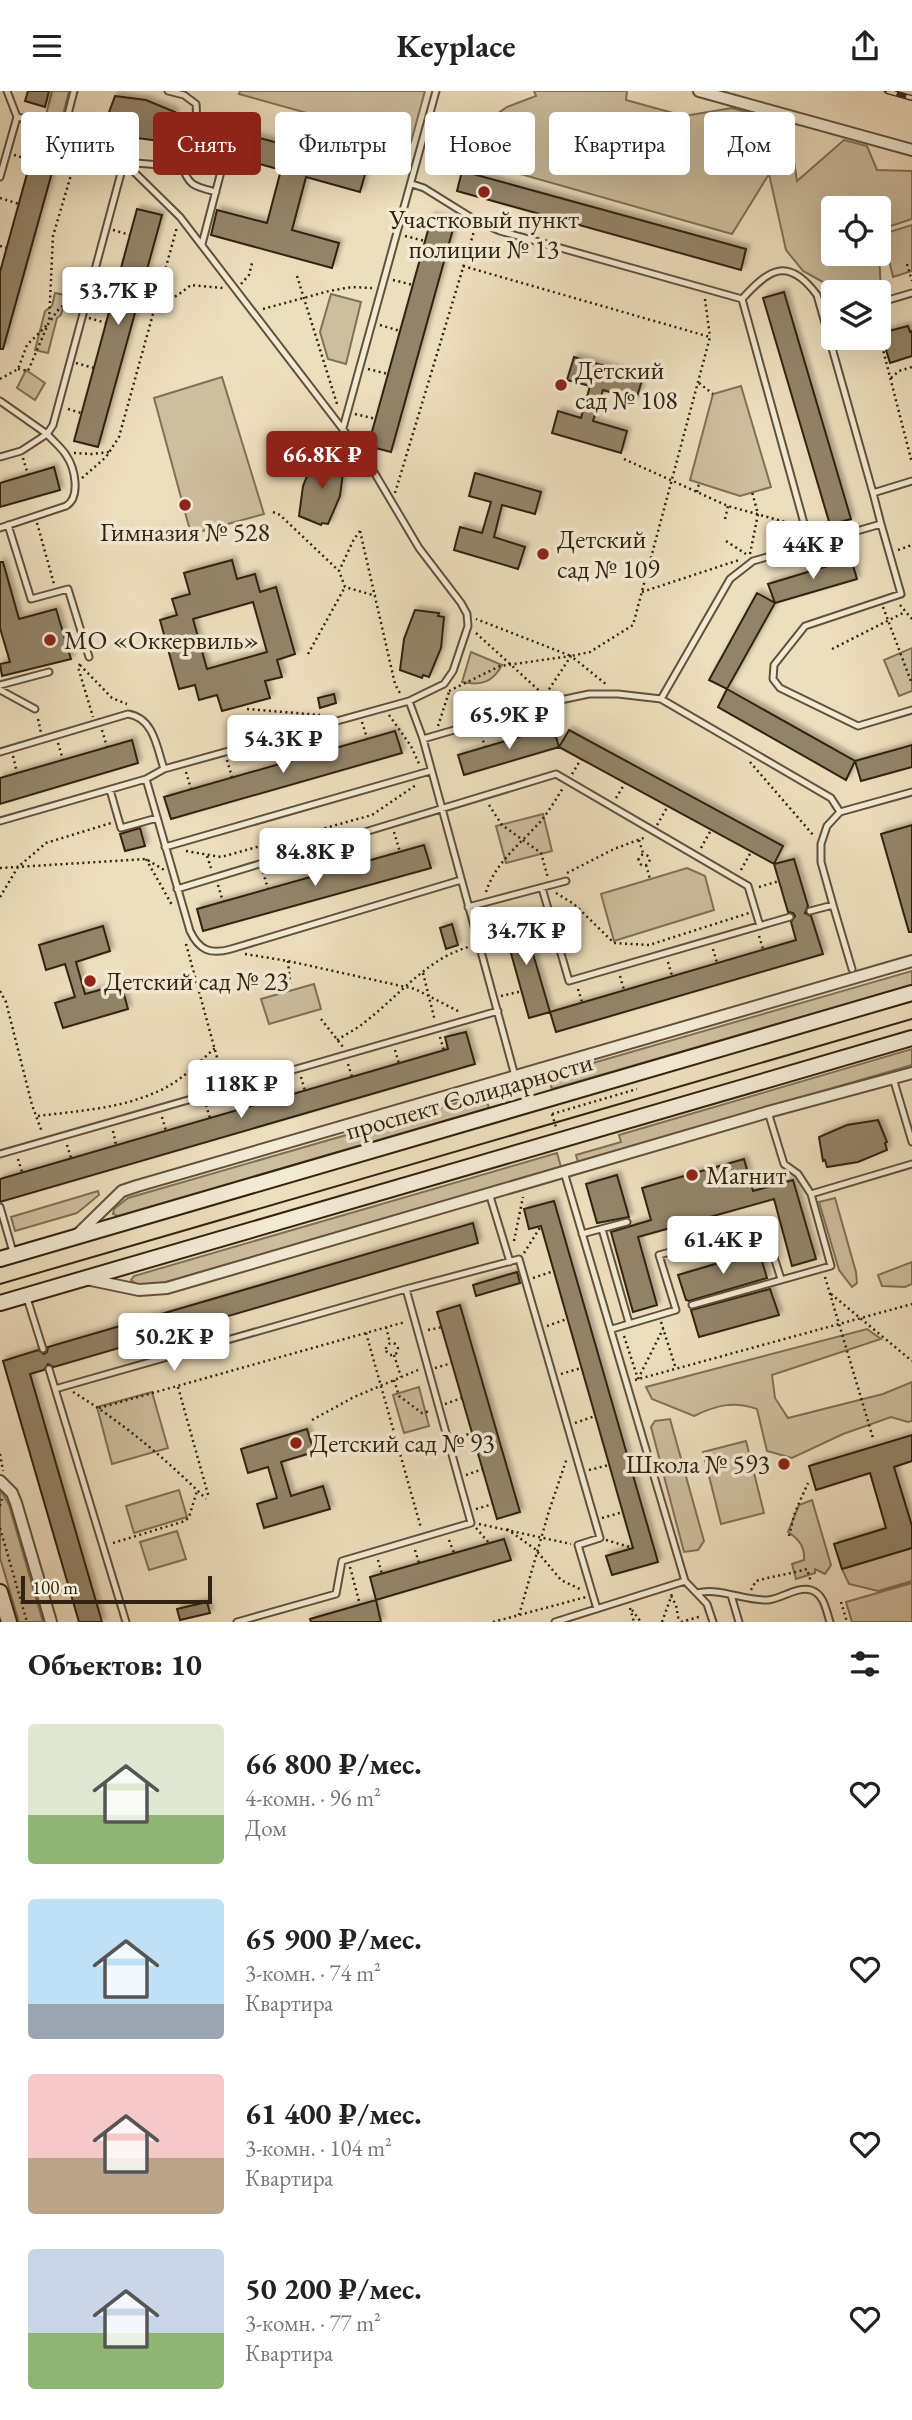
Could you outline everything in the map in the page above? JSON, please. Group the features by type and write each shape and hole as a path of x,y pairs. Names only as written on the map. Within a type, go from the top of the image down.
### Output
{"main road":[{"name":"проспект Солидарности","path":"7,1257 912,993"},
{"path":"0,1303 912,1038"},
{"path":"0,1592 9,1622"}],"street":[{"path":"699,91 723,94 912,150"},
{"path":"74,1238 111,1200 122,1191 137,1186 912,961"},
{"path":"84,1279 139,1290 167,1288 768,1112 912,1073"},
{"path":"0,1481 12,1493 16,1503 51,1622"}],"lane":[{"path":"0,177 17,117 7,91"},
{"path":"69,112 75,91"},
{"path":"168,91 184,95 196,104 197,112"},
{"path":"343,428 436,91"},
{"path":"17,117 21,118"},
{"path":"0,457 21,451 47,434 53,425 120,175"},
{"path":"0,821 146,779 164,769 410,701 444,684 453,671 468,626 467,614 461,603 419,548 369,462 180,217 135,175"},
{"path":"185,175 194,187 215,193"},
{"path":"202,244 220,175"},
{"path":"412,184 424,188 477,221 500,231 742,299"},
{"path":"742,299 760,279 773,272 787,271 809,285 817,295 821,308"},
{"path":"891,299 912,293"},
{"path":"742,299 810,545"},
{"path":"833,350 901,594 804,626 774,666 773,679 780,688 858,726 912,710"},
{"path":"0,401 47,434 64,452 71,466 76,494 73,502 0,528"},
{"path":"873,492 912,481"},
{"path":"662,699 730,579 751,559 881,524"},
{"path":"8,526 31,599 68,589 89,657"},
{"path":"0,685 49,672"},
{"path":"0,690 35,709"},
{"path":"423,739 551,702 589,694 662,699 831,799 840,813"},
{"path":"410,701 423,739 427,772 441,809 515,1076"},
{"path":"0,752 128,714 145,720 150,727 164,769"},
{"path":"165,847 427,772"},
{"path":"177,889 556,774 748,886 758,926"},
{"path":"146,779 190,931 196,943 204,950 217,953 461,880"},
{"path":"110,790 121,828 157,818"},
{"path":"852,969 821,862 821,844 827,826 840,813 912,792"},
{"path":"468,907 566,881"},
{"path":"542,888 569,981 790,917"},
{"path":"810,911 833,905"},
{"path":"0,1154 498,1011"},
{"path":"893,1078 912,1142"},
{"path":"692,1305 831,1266 811,1194 798,1174 784,1164 768,1112"},
{"path":"811,1194 912,1164"},
{"path":"564,1172 685,1581 707,1604 713,1622"},
{"path":"489,1193 510,1262"},
{"path":"0,1207 7,1257"},
{"path":"582,1234 627,1222"},
{"path":"612,1329 676,1310 659,1255 764,1226 781,1279"},
{"path":"602,1229 629,1323"},
{"path":"55,1389 519,1259 600,1538 578,1545 597,1609"},
{"path":"237,1622 336,1594 342,1561 471,1523 406,1289"},
{"path":"26,1296 43,1349"},
{"path":"49,1369 127,1622"},
{"path":"555,1622 685,1581"},
{"path":"697,1593 709,1590 747,1600 771,1600 805,1589 812,1590 822,1599 830,1622"},
{"path":"731,1595 739,1622"}],"path":[{"path":"7,153 21,157"},
{"path":"0,379 18,369 28,371 49,323 53,236 71,175"},
{"path":"0,198 19,204"},
{"path":"75,484 109,452 119,437 180,217"},
{"path":"392,504 477,221"},
{"path":"106,228 130,235"},
{"path":"397,234 425,241"},
{"path":"0,246 7,248"},
{"path":"155,306 191,285 237,289 249,275 252,263"},
{"path":"907,264 912,281"},
{"path":"463,266 710,337"},
{"path":"94,273 118,279"},
{"path":"298,276 336,404"},
{"path":"385,278 413,285"},
{"path":"252,308 265,309 305,296 352,287 382,288"},
{"path":"436,735 449,691 500,666 590,652 633,625 710,337 704,288"},
{"path":"18,369 27,345 62,305 69,303 85,307"},
{"path":"82,316 106,323"},
{"path":"372,323 400,331"},
{"path":"883,350 912,463"},
{"path":"70,362 94,368"},
{"path":"360,366 388,374"},
{"path":"891,378 899,371 912,367"},
{"path":"699,383 713,394"},
{"path":"58,407 81,413"},
{"path":"348,411 376,419"},
{"path":"21,451 28,475"},
{"path":"64,452 109,452"},
{"path":"624,459 728,506 805,529"},
{"path":"697,492 699,483"},
{"path":"751,559 758,514 752,492"},
{"path":"724,519 728,506"},
{"path":"274,512 339,571 345,587 308,654"},
{"path":"35,516 57,592"},
{"path":"339,571 360,531 395,684 401,695 410,701"},
{"path":"726,541 751,559"},
{"path":"889,552 912,545"},
{"path":"642,592 751,559"},
{"path":"345,587 376,596"},
{"path":"894,596 912,619"},
{"path":"881,601 911,681"},
{"path":"832,649 905,612"},
{"path":"467,614 571,656 618,694"},
{"path":"468,626 551,702"},
{"path":"382,631 388,630"},
{"path":"544,695 571,656"},
{"path":"89,657 78,667 107,747"},
{"path":"80,665 112,698 131,706"},
{"path":"444,684 449,691"},
{"path":"165,847 221,857 372,815 422,781 427,772 398,726 382,708"},
{"path":"35,709 43,739"},
{"path":"247,709 320,715 336,721"},
{"path":"525,710 531,734"},
{"path":"360,715 368,739"},
{"path":"478,723 485,747"},
{"path":"314,727 321,752"},
{"path":"55,736 63,760"},
{"path":"272,739 279,764"},
{"path":"742,748 743,754 821,844"},
{"path":"10,749 18,773"},
{"path":"225,752 232,777"},
{"path":"483,903 488,884 494,875 543,818 581,759"},
{"path":"183,764 191,789"},
{"path":"611,806 625,783"},
{"path":"483,796 502,825 541,853 550,886 559,896 574,904 614,943 649,945 755,910"},
{"path":"566,881 567,872 650,836 668,806"},
{"path":"0,897 18,867 46,843 119,821"},
{"path":"391,824 400,852"},
{"path":"696,856 711,830"},
{"path":"347,837 356,865"},
{"path":"639,840 643,854 639,861 646,865 650,879"},
{"path":"301,851 310,878"},
{"path":"736,880 751,852"},
{"path":"643,854 650,860 646,865"},
{"path":"207,856 223,902"},
{"path":"145,859 172,905"},
{"path":"0,869 145,859 173,875"},
{"path":"260,864 268,889"},
{"path":"749,890 779,881"},
{"path":"758,926 763,949"},
{"path":"184,934 226,1090"},
{"path":"710,940 717,963"},
{"path":"337,1040 365,1022 404,986 455,950 508,943"},
{"path":"231,949 238,953 404,986 428,994 472,1019"},
{"path":"665,953 672,976"},
{"path":"288,961 290,984"},
{"path":"617,967 624,990"},
{"path":"422,972 444,1051"},
{"path":"575,979 582,1002"},
{"path":"0,991 6,1002 44,1142"},
{"path":"494,998 522,991"},
{"path":"393,1041 399,1064"},
{"path":"38,1116 119,1104 155,1093 181,1078 215,1048"},
{"path":"298,1069 305,1091"},
{"path":"251,1082 258,1104"},
{"path":"557,1131 551,1112 637,1089"},
{"path":"204,1096 210,1118"},
{"path":"159,1109 166,1131"},
{"path":"110,1123 116,1145"},
{"path":"65,1136 71,1158"},
{"path":"15,1150 22,1172"},
{"path":"510,1262 523,1197"},
{"path":"519,1259 541,1226"},
{"path":"822,1268 873,1438"},
{"path":"526,1281 554,1271"},
{"path":"830,1293 912,1361"},
{"path":"627,1382 912,1304"},
{"path":"658,1315 676,1369"},
{"path":"99,1408 415,1319"},
{"path":"539,1328 567,1319"},
{"path":"386,1327 390,1343 386,1350 394,1355 401,1377"},
{"path":"419,1333 442,1327"},
{"path":"638,1379 663,1329"},
{"path":"366,1333 423,1537"},
{"path":"390,1343 398,1347 394,1355"},
{"path":"312,1420 381,1385 428,1368 452,1363"},
{"path":"554,1377 581,1368"},
{"path":"394,1380 399,1396 422,1413 462,1398"},
{"path":"64,1387 99,1408 155,1452 207,1499 178,1387"},
{"path":"568,1426 595,1416"},
{"path":"448,1441 472,1433"},
{"path":"519,1615 572,1442"},
{"path":"581,1473 609,1465"},
{"path":"458,1477 483,1469"},
{"path":"789,1536 794,1512 808,1483"},
{"path":"103,1546 186,1521 197,1490"},
{"path":"468,1511 493,1504"},
{"path":"595,1520 623,1512"},
{"path":"471,1523 578,1545"},
{"path":"471,1523 489,1543"},
{"path":"0,1528 27,1622"},
{"path":"507,1529 538,1552 561,1580 593,1595"},
{"path":"446,1530 454,1553"},
{"path":"600,1538 633,1548"},
{"path":"412,1541 419,1563"},
{"path":"376,1551 382,1574"},
{"path":"348,1559 360,1605"},
{"path":"756,1581 807,1569 812,1590"},
{"path":"662,1622 676,1584"},
{"path":"493,1622 593,1595"},
{"path":"671,1597 680,1622 710,1613"},
{"path":"623,1601 641,1622"},
{"path":"841,1602 847,1622"},
{"path":"629,1608 634,1622"}],"shaded area":[{"path":"52,91 69,91 64,112 47,112"},
{"path":"240,91 425,91 411,142 411,112 304,112 239,94"},
{"path":"534,91 627,91 626,100 670,112 549,112 549,175 690,175 690,115 704,113 704,175 768,175 732,234 524,175 535,175 535,112 500,112 536,96"},
{"path":"732,108 746,112 708,112"},
{"path":"844,140 867,146 877,170 912,171 912,219 891,226 891,196 821,196 821,266 880,266 880,280 821,281 803,271 786,250 769,175 795,175 795,168 797,181"},
{"path":"912,225 912,271 893,277 890,266 891,232"},
{"path":"55,293 66,295 48,353 35,350 45,311 52,306"},
{"path":"331,294 361,302 346,364 328,359 320,332"},
{"path":"26,370 45,383 35,400 17,388"},
{"path":"222,377 264,514 191,534 154,398"},
{"path":"741,386 771,487 740,496 690,480 713,394"},
{"path":"912,648 912,691 899,696 884,660"},
{"path":"471,652 502,665 491,679 475,683 462,682"},
{"path":"543,814 552,851 506,863 496,826"},
{"path":"687,868 705,876 714,910 614,941 601,894"},
{"path":"912,971 912,985 552,1089 548,1076"},
{"path":"314,984 321,1009 269,1024 261,999"},
{"path":"912,1049 912,1065 578,1162 576,1155 621,1142 619,1135"},
{"path":"485,1095 489,1108 118,1216 113,1214 114,1209 128,1198"},
{"path":"557,1153 561,1167 166,1282 143,1285 131,1280 134,1276"},
{"path":"98,1191 99,1195 77,1213 15,1231 11,1217"},
{"path":"835,1198 856,1272 857,1283 852,1287 839,1270 819,1202"},
{"path":"912,1262 912,1284 905,1287 882,1286 878,1275"},
{"path":"867,1329 881,1339 772,1375 775,1398 788,1418 883,1394 912,1382 912,1421 891,1417 843,1434 792,1458 767,1451 757,1409 725,1405 694,1416 652,1399 646,1387"},
{"path":"419,1387 429,1426 404,1433 393,1395"},
{"path":"152,1392 168,1448 112,1464 97,1407"},
{"path":"670,1419 704,1541 698,1550 684,1552 651,1427 655,1421"},
{"path":"746,1441 764,1513 721,1524 703,1452"},
{"path":"0,1489 9,1505 43,1622 19,1622 0,1558"},
{"path":"179,1490 187,1517 134,1533 126,1506"},
{"path":"812,1500 831,1565 825,1574 815,1569 815,1573 796,1579 792,1564 804,1560 803,1551 798,1541 788,1532 799,1505"},
{"path":"177,1531 186,1559 149,1570 140,1542"},
{"path":"912,1548 912,1581 878,1591 849,1584 842,1569"},
{"path":"912,1583 912,1622 852,1622 846,1602"}],"building":[{"path":"28,91 49,91 45,107 25,101"},
{"path":"115,96 146,100 175,112 153,112 153,140 139,138 139,112 109,112"},
{"path":"261,138 275,142 275,168 261,164"},
{"path":"27,175 51,175 3,349 0,349 0,272"},
{"path":"280,175 365,175 360,192 306,177 292,230 339,243 332,268 211,235 217,210 267,223"},
{"path":"461,175 477,175 746,249 741,270 457,191"},
{"path":"137,209 162,215 98,447 74,441"},
{"path":"432,216 455,222 391,452 368,446"},
{"path":"784,292 851,519 830,525 763,298"},
{"path":"908,326 910,332 912,331 912,356 890,363 886,350 891,350 891,330"},
{"path":"574,357 643,377 636,400 603,390 593,421 627,431 621,453 552,433 558,411 581,418 590,386 567,380"},
{"path":"315,457 344,465 340,496 328,524 321,525 299,516 303,486"},
{"path":"54,467 60,490 0,507 0,483"},
{"path":"475,473 541,492 535,514 502,505 494,537 525,547 518,569 454,550 460,527 482,533 491,502 469,496"},
{"path":"851,559 857,579 775,603 768,584"},
{"path":"232,560 237,579 255,574 260,592 276,587 295,654 277,660 282,677 265,681 270,698 222,711 217,695 199,700 195,685 179,689 160,620 177,615 172,599 190,594 184,573","holes":["253,602 267,652 207,669 193,619"]},
{"path":"0,562 3,562 19,619 56,609 71,659 2,676 0,664 10,662 0,628"},
{"path":"757,593 775,603 727,689 709,680"},
{"path":"415,610 439,613 438,616 444,617 441,648 429,677 423,675 422,678 400,670 404,639"},
{"path":"727,689 855,761 846,780 718,707"},
{"path":"334,694 336,703 320,708 318,698"},
{"path":"553,727 559,747 464,775 458,755"},
{"path":"569,730 783,846 774,864 559,747"},
{"path":"395,731 402,753 171,819 164,797"},
{"path":"132,740 138,763 0,804 0,778"},
{"path":"912,745 912,767 861,781 855,761"},
{"path":"912,825 912,932 909,932 881,834"},
{"path":"140,828 145,846 125,851 120,834"},
{"path":"424,845 431,868 203,931 197,909"},
{"path":"794,859 808,906 805,913 811,916 823,954 556,1032 550,1012 796,940 791,922 795,916 788,912 774,864"},
{"path":"522,916 550,1012 529,1018 502,921"},
{"path":"452,924 458,945 446,949 440,928"},
{"path":"103,926 110,951 76,962 85,994 121,984 128,1009 63,1028 55,1003 75,997 65,964 46,970 39,945"},
{"path":"466,1032 475,1064 0,1202 0,1179 448,1049 445,1037"},
{"path":"878,1120 887,1142 887,1150 858,1162 827,1167 825,1160 823,1161 819,1137 847,1125"},
{"path":"744,1159 753,1191 793,1180 816,1259 792,1266 774,1199 638,1237 657,1305 633,1312 611,1232 651,1220 642,1188"},
{"path":"617,1175 629,1217 597,1223 586,1184"},
{"path":"554,1201 658,1562 612,1575 606,1556 633,1548 541,1226 529,1229 524,1209"},
{"path":"473,1223 478,1243 54,1367 48,1364 44,1370 30,1374 102,1622 79,1622 3,1361 38,1350 44,1354 48,1347"},
{"path":"759,1251 767,1278 686,1300 678,1275"},
{"path":"517,1272 520,1283 476,1296 473,1285"},
{"path":"770,1289 779,1315 699,1337 691,1310"},
{"path":"460,1305 520,1512 497,1519 437,1312"},
{"path":"307,1429 314,1452 281,1462 291,1496 323,1486 330,1509 264,1528 257,1504 277,1498 268,1467 248,1473 241,1449"},
{"path":"912,1435 912,1461 894,1467 912,1526 912,1548 842,1569 834,1544 886,1528 870,1473 816,1490 809,1466"},
{"path":"504,1539 511,1560 376,1600 370,1577"},
{"path":"376,1600 381,1622 311,1622 310,1619"},
{"path":"207,1602 210,1613 180,1620 177,1609"}],"tram line":[{"path":"0,1284 912,1019"}],"railway":[{"path":"887,91 912,98"}],"place":[{"name":"Участковый пункт полиции № 13","path":"484,192"},
{"name":"Детский сад № 108","path":"561,385"},
{"name":"Гимназия № 528","path":"185,505"},
{"name":"Детский сад № 109","path":"543,554"},
{"name":"МО «Оккервиль»","path":"50,640"},
{"name":"Детский сад № 23","path":"90,981"},
{"name":"Магнит","path":"692,1175"},
{"name":"Детский сад № 93","path":"296,1443"},
{"name":"Школа № 593","path":"784,1464"}]}
